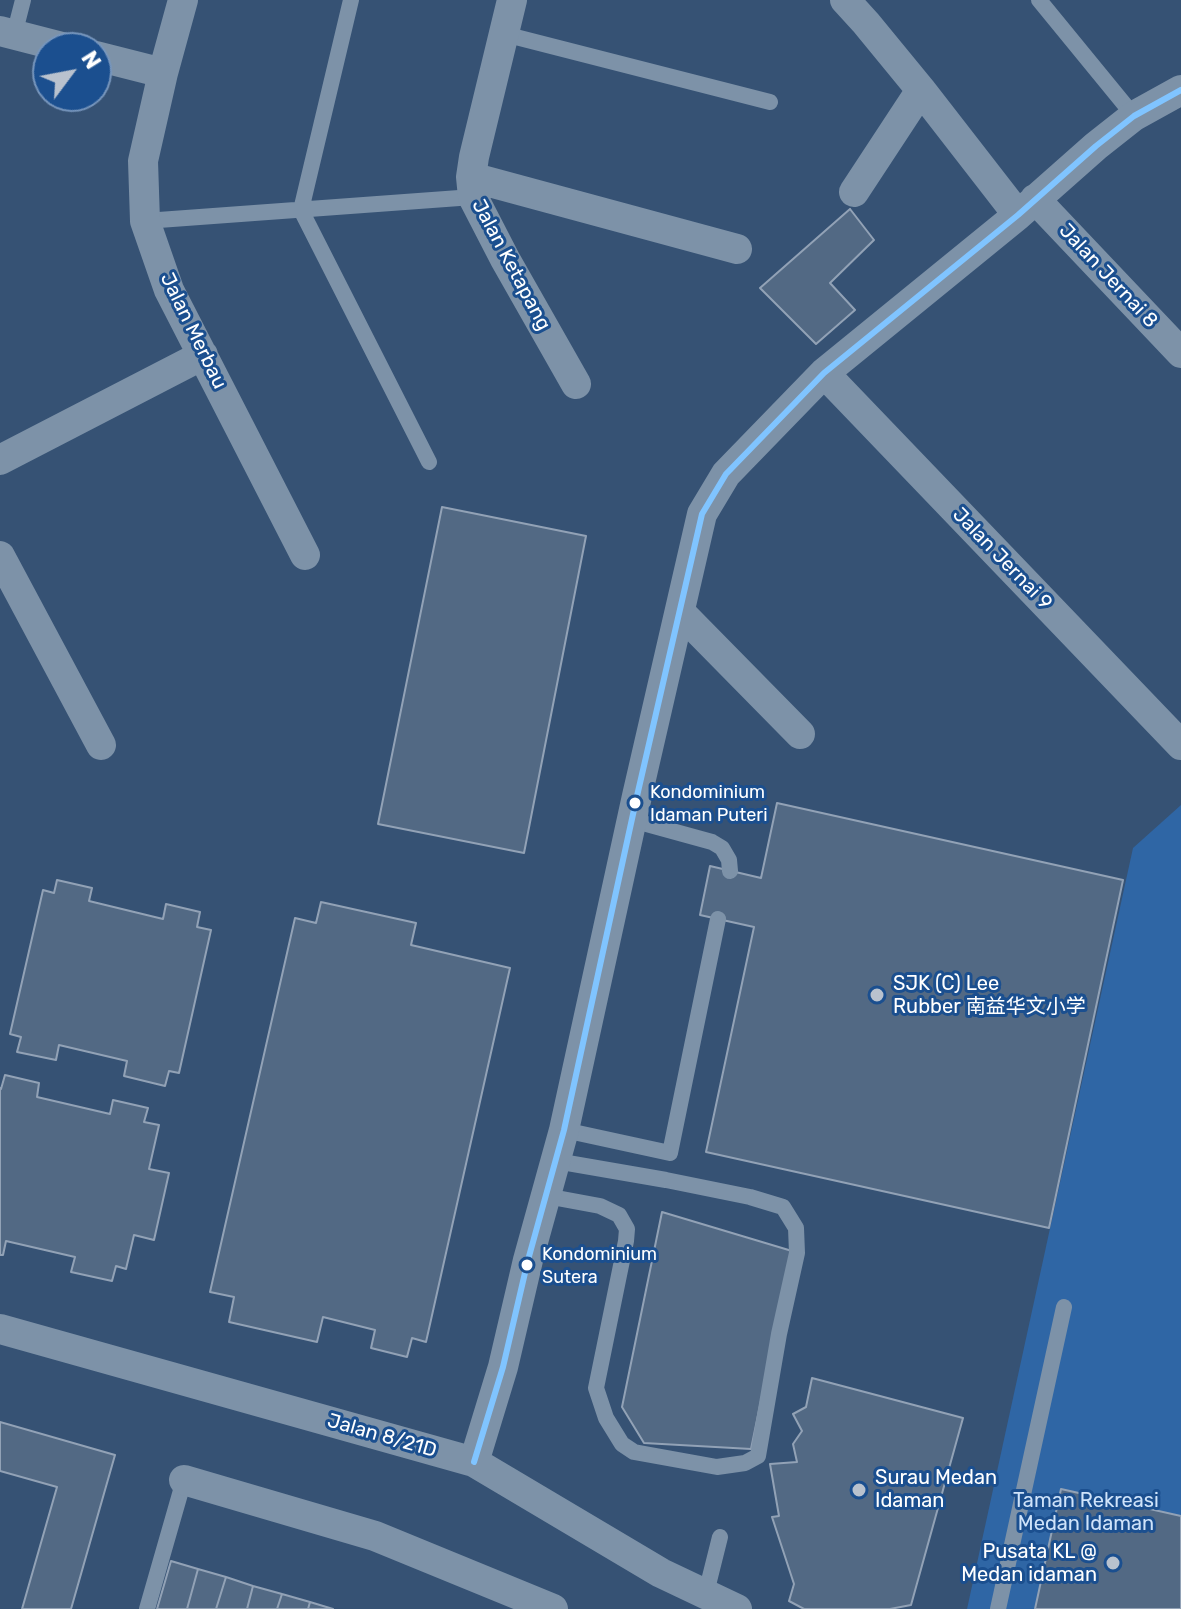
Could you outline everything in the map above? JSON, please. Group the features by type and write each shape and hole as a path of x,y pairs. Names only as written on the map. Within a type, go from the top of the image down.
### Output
{"street":[{"name":"Jalan Merbau","path":"183,0 143,161 145,221 169,290 305,555"},
{"name":"Jalan Ketapang","path":"512,0 474,157 472,187 505,259 576,384"},
{"name":"Jalan Jernai 8","path":"845,0 1027,207 1181,353"},
{"path":"7,33 32,39"},
{"path":"112,60 163,73"},
{"path":"854,192 921,90"},
{"path":"474,1462 503,1367 528,1260 564,1130 702,514 726,474 824,373 1027,207 1096,146 1134,116 1181,90"},
{"path":"472,187 737,249"},
{"path":"0,460 203,355"},
{"name":"Jalan Jernai 9","path":"824,373 1181,745"},
{"path":"0,556 101,745"},
{"path":"680,612 800,734"},
{"name":"Jalan 8/21D","path":"0,1329 474,1462 661,1573 737,1609"},
{"path":"184,1480 375,1536 553,1609"}],"lane":[{"path":"7,33 23,0"},
{"path":"351,0 301,210 429,462"},
{"path":"1039,0 1134,116"},
{"path":"504,34 770,102"},
{"path":"145,221 301,210 472,187"},
{"path":"632,820 712,842 722,848 729,860 730,871"},
{"path":"564,1130 670,1153 718,919"},
{"path":"546,1196 600,1206 619,1215 627,1229 596,1388 606,1418 622,1444 634,1452 717,1467 745,1463 758,1456 797,1253 796,1228 783,1207 680,1182 556,1161"},
{"path":"998,1609 1064,1307"},
{"path":"147,1609 184,1480"},
{"path":"706,1593 720,1537"}],"green space":[{"name":"Taman Rekreasi Medan Idaman","path":"1181,805 1181,1609 967,1609 1133,848"}],"building":[{"path":"850,209 874,240 830,283 855,310 816,344 760,288"},
{"path":"442,507 586,536 524,853 378,824"},
{"name":"SJK (C) Lee Rubber 南益华文小学","path":"777,803 1123,880 1049,1228 706,1152 754,927 700,915 710,866 761,878"},
{"path":"57,880 92,888 89,901 163,919 166,904 200,912 197,927 211,930 179,1073 169,1071 165,1086 124,1076 127,1061 59,1045 56,1060 17,1052 21,1037 10,1034 43,890 54,893"},
{"path":"321,902 416,923 411,945 510,968 426,1342 412,1338 407,1357 371,1348 375,1330 323,1317 317,1342 229,1322 234,1297 210,1292 295,918 316,923"},
{"path":"5,1075 39,1083 37,1097 110,1114 113,1100 148,1108 144,1122 159,1125 149,1169 169,1173 154,1240 134,1235 126,1269 116,1266 112,1281 71,1272 75,1257 6,1241 3,1255 0,1255 0,1088"},
{"path":"662,1212 792,1251 751,1449 644,1443 622,1407"},
{"name":"Surau Medan Idaman","path":"812,1378 963,1418 911,1605 890,1609 804,1609 789,1601 794,1584 772,1517 779,1516 770,1464 797,1462 793,1444 802,1431 793,1414 806,1407"},
{"path":"0,1422 115,1455 71,1609 22,1609 57,1487 0,1471"},
{"name":"Pusata KL @ Medan idaman","path":"1061,1489 1181,1516 1181,1609 1035,1609"},
{"path":"171,1561 198,1569 187,1609 157,1609"},
{"path":"198,1569 226,1577 216,1609 187,1609"},
{"path":"226,1577 253,1586 247,1609 216,1609"},
{"path":"253,1586 282,1594 277,1609 247,1609"},
{"path":"282,1594 310,1602 308,1609 277,1609"},
{"path":"310,1602 333,1609 308,1609"}],"transit line":[{"path":"474,1462 503,1367 528,1260 564,1130 702,514 726,474 824,373 1018,215 1096,146 1134,116 1181,90"}],"place":[{"name":"Kondominium Idaman Puteri","path":"635,803"},
{"name":"SJK (C) Lee Rubber 南益华文小学","path":"877,995"},
{"name":"Kondominium Sutera","path":"527,1265"},
{"name":"Surau Medan Idaman","path":"859,1490"},
{"name":"Pusata KL @ Medan idaman","path":"1113,1563"}]}
